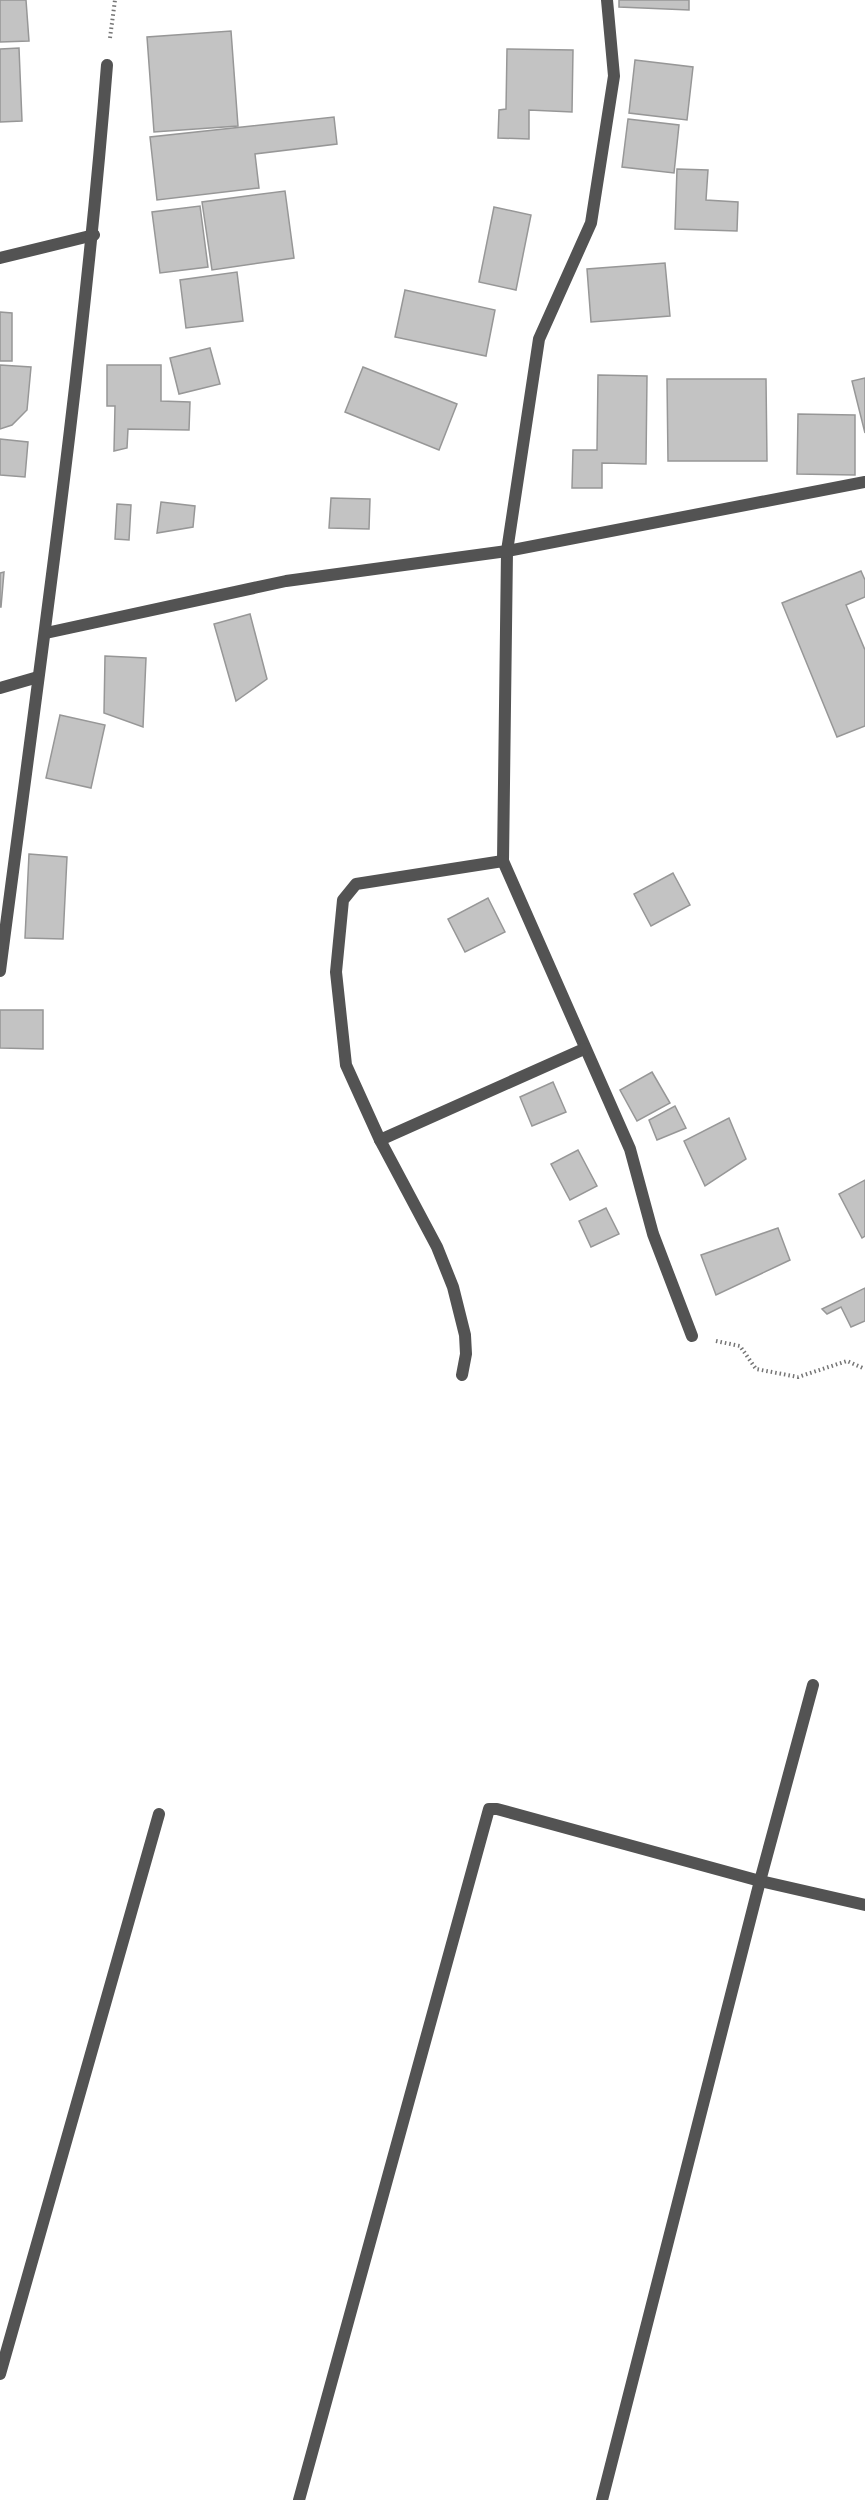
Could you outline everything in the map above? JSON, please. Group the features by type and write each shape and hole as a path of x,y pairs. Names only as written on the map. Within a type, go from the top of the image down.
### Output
{"street":[{"path":"607,0 614,76 591,223 540,339 507,551 503,861 630,1149 653,1234 692,1336"},
{"path":"0,971 38,676 46,633 94,235 107,65"},
{"path":"0,258 94,235"},
{"path":"46,633 286,581 507,551 865,482"},
{"path":"0,688 38,676"},
{"path":"462,1375 466,1354 465,1335 453,1287 437,1247 380,1140 346,1065 336,972 343,900 356,884 503,861"},
{"path":"380,1140 584,1049"},
{"path":"602,2500 760,1881 813,1685"},
{"path":"299,2500 489,1809 497,1809 760,1881 865,1905"},
{"path":"0,2374 159,1814"}],"path":[{"path":"107,65 115,0"},
{"path":"692,1336 740,1346 756,1369 798,1377 847,1361 865,1369"}],"building":[{"path":"0,0 26,0 29,41 0,42"},
{"path":"619,0 689,0 689,10 619,7"},
{"path":"231,31 238,126 154,132 147,37"},
{"path":"19,48 22,121 0,122 0,49"},
{"path":"507,49 573,50 572,112 529,110 529,139 498,138 499,110 506,109"},
{"path":"635,60 693,67 687,120 629,113"},
{"path":"334,117 337,144 255,154 259,188 157,200 150,137"},
{"path":"628,119 679,125 674,173 622,167"},
{"path":"677,169 708,170 706,200 738,202 737,231 675,229"},
{"path":"285,191 294,258 212,270 202,202"},
{"path":"200,206 208,267 160,273 152,212"},
{"path":"494,207 531,215 516,290 479,282"},
{"path":"665,263 670,316 591,322 587,269"},
{"path":"237,272 243,321 186,328 180,280"},
{"path":"405,290 495,310 486,356 395,337"},
{"path":"0,312 12,313 12,361 0,361"},
{"path":"210,348 220,384 179,394 170,358"},
{"path":"0,365 31,367 27,410 12,425 0,429"},
{"path":"107,365 161,365 161,401 190,402 189,430 128,429 127,448 114,451 115,406 107,406"},
{"path":"363,367 457,404 439,450 345,412"},
{"path":"598,375 647,376 646,464 602,463 602,488 572,488 573,450 597,450"},
{"path":"865,378 865,433 852,381"},
{"path":"667,379 766,379 767,461 668,461"},
{"path":"798,414 855,415 855,475 797,474"},
{"path":"0,439 28,442 25,477 0,475"},
{"path":"331,498 370,499 369,529 329,528"},
{"path":"161,502 195,506 193,527 157,533"},
{"path":"117,504 131,505 129,540 115,539"},
{"path":"861,571 865,580 865,597 846,605 865,650 865,726 837,737 782,603"},
{"path":"4,572 1,607 0,607 0,573"},
{"path":"250,614 267,679 236,701 214,624"},
{"path":"105,656 146,658 143,727 104,713"},
{"path":"60,715 105,725 91,788 46,778"},
{"path":"29,854 67,857 63,939 25,938"},
{"path":"673,873 690,905 651,926 634,894"},
{"path":"488,898 505,932 465,952 448,919"},
{"path":"0,1010 43,1010 43,1049 0,1048"},
{"path":"652,1072 670,1103 637,1121 620,1090"},
{"path":"553,1082 566,1112 532,1126 520,1097"},
{"path":"675,1106 686,1128 657,1140 649,1120"},
{"path":"729,1118 746,1159 705,1186 684,1141"},
{"path":"578,1150 597,1186 570,1200 551,1164"},
{"path":"865,1180 865,1236 862,1238 839,1194"},
{"path":"606,1208 619,1234 591,1247 579,1221"},
{"path":"778,1228 790,1260 716,1295 701,1255"},
{"path":"865,1288 865,1321 851,1327 841,1307 827,1314 822,1309"}]}
